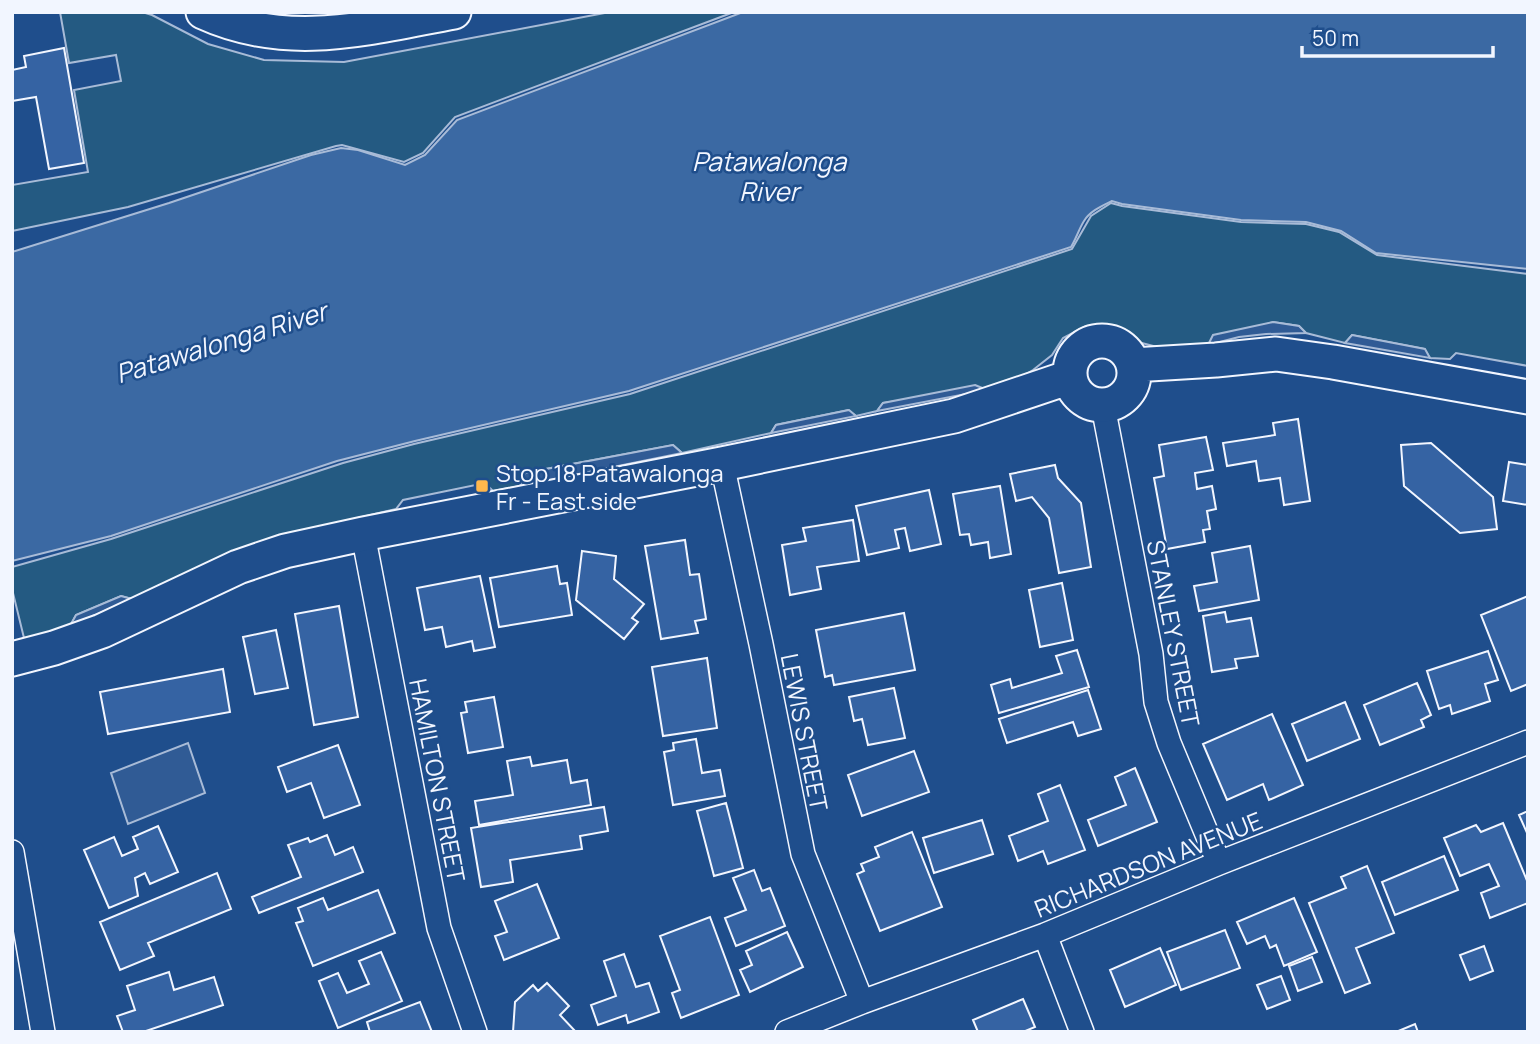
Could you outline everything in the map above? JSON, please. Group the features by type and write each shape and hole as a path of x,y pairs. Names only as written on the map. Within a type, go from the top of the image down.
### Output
{"street":[{"path":"204,12 251,20 275,33 321,34 346,32 454,12"},
{"path":"1096,342 1115,344 1123,349 1133,365 1134,375 1128,393 1112,404 1103,406 1093,405 1077,394 1070,377 1070,367 1079,351 1096,342"},
{"path":"1133,365 1276,354 1528,397"},
{"path":"12,659 102,631 238,567 285,551 954,416 1070,377"},
{"name":"STANLEY STREET","path":"1103,406 1151,654 1156,702 1219,863"},
{"name":"LEWIS STREET","path":"722,464 803,854 862,1002"},
{"name":"HAMILTON STREET","path":"363,534 439,928 475,1032"},
{"name":"RICHARDSON AVENUE","path":"787,1032 1045,935 1219,863 1528,742"},
{"path":"12,852 43,1032"},
{"path":"1045,935 1083,1032"}],"shaded area":[{"path":"60,12 142,12 208,44 264,60 344,62 610,12 734,12 455,117 423,153 404,162 342,145 336,146 128,207 12,231 12,185 88,172 74,90 121,81 116,55 69,63"},
{"path":"1111,203 1241,222 1306,224 1339,232 1377,255 1528,274 1528,366 1456,353 1450,359 1430,358 1424,349 1352,335 1345,343 1306,333 1299,326 1273,322 1208,345 1161,348 1138,342 1112,330 1086,326 1063,338 1052,355 1006,386 883,403 877,411 856,416 848,410 776,425 771,433 682,453 673,445 525,473 520,486 493,491 485,483 403,500 396,509 268,539 132,599 121,596 76,615 70,626 45,636 24,638 12,589 12,567 111,539 343,463 630,394 1072,249 1091,216"},
{"path":"1273,322 1299,326 1306,333 1239,337 1208,345 1213,335"},
{"path":"1352,335 1425,349 1430,358 1345,343"},
{"path":"975,385 987,390 877,411 883,403"},
{"path":"849,410 856,416 771,433 776,425"},
{"path":"673,445 682,453 520,486 525,473"},
{"path":"121,596 132,599 70,626 76,615"},
{"path":"188,743 205,793 128,824 111,773"}],"water":[{"name":"Patawalonga River","path":"743,12 1528,12 1528,269 1376,253 1341,231 1306,222 1241,220 1112,201 1087,217 1071,247 629,391 337,461 111,536 12,561 12,252 311,155 341,148 358,150 405,165 425,155 457,120"}],"building":[{"path":"64,48 84,163 49,169 36,97 12,101 12,70 26,67 24,56"},
{"path":"1298,419 1310,501 1284,505 1280,478 1259,481 1256,461 1227,466 1223,443 1275,435 1273,423"},
{"path":"1206,437 1213,470 1195,473 1197,489 1212,486 1216,509 1207,511 1210,529 1203,530 1205,542 1167,549 1154,478 1164,476 1159,445"},
{"path":"1431,443 1493,497 1497,529 1460,533 1404,486 1401,445"},
{"path":"1509,462 1528,465 1528,505 1503,501"},
{"path":"1055,465 1058,478 1081,503 1091,567 1059,573 1049,518 1032,497 1016,501 1010,474"},
{"path":"1000,486 1011,554 990,558 988,542 971,545 969,534 960,535 953,494"},
{"path":"929,490 941,544 910,551 905,528 895,530 899,548 867,555 856,506"},
{"path":"853,520 859,561 817,567 821,589 790,595 782,545 806,541 803,528"},
{"path":"685,540 690,575 699,574 706,619 695,621 698,633 661,639 645,546"},
{"path":"1250,546 1259,600 1199,611 1194,586 1217,582 1212,553"},
{"path":"582,551 616,556 614,579 644,604 632,618 638,622 624,639 576,600"},
{"path":"557,566 560,584 567,583 572,615 499,627 490,578"},
{"path":"480,576 495,647 474,651 472,641 446,647 442,627 425,630 417,588"},
{"path":"1062,583 1073,640 1040,647 1029,590"},
{"path":"1528,596 1528,684 1511,691 1481,615"},
{"path":"339,606 358,717 314,725 295,614"},
{"path":"1225,612 1227,622 1251,618 1258,656 1235,659 1237,668 1212,672 1203,616"},
{"path":"904,613 915,670 834,685 832,675 825,677 816,630"},
{"path":"276,630 288,688 255,694 243,637"},
{"path":"1077,650 1089,687 999,713 991,685 1010,679 1012,688 1062,673 1056,656"},
{"path":"1488,651 1498,680 1485,684 1490,701 1452,714 1450,705 1439,709 1427,671"},
{"path":"707,658 717,728 663,736 652,667"},
{"path":"223,669 230,712 108,734 100,692"},
{"path":"1417,683 1431,715 1421,720 1424,727 1380,745 1364,705"},
{"path":"894,688 905,738 868,745 862,719 854,721 849,697"},
{"path":"1088,690 1101,729 1078,736 1073,722 1007,743 999,719"},
{"path":"494,697 503,747 468,753 461,713 467,712 465,702"},
{"path":"1345,702 1360,739 1307,761 1292,724"},
{"path":"1272,714 1303,785 1269,800 1263,784 1227,800 1203,744"},
{"path":"696,739 702,773 720,770 725,796 673,805 664,752 674,750 673,743"},
{"path":"338,745 360,805 324,818 311,783 287,792 278,767"},
{"path":"914,751 929,792 862,816 848,775"},
{"path":"530,757 532,766 567,760 571,783 587,780 591,805 479,825 475,801 513,795 507,761"},
{"path":"1135,768 1157,822 1098,846 1088,820 1126,805 1115,777"},
{"path":"1060,785 1085,850 1048,864 1043,851 1018,861 1009,836 1048,821 1038,794"},
{"path":"726,803 743,868 714,876 697,811"},
{"path":"604,807 608,831 580,836 582,849 510,860 513,882 481,887 471,828"},
{"path":"1528,811 1528,835 1519,815"},
{"path":"982,820 993,854 934,873 923,838"},
{"path":"1503,823 1528,883 1528,903 1490,918 1481,893 1499,886 1489,864 1460,876 1444,838 1476,825 1481,832"},
{"path":"158,826 178,872 150,884 145,873 135,878 138,896 109,908 84,850 114,837 122,856 138,849 133,837"},
{"path":"912,832 942,907 880,931 857,874 864,871 861,864 879,857 875,847"},
{"path":"327,835 335,855 353,847 363,872 259,913 252,897 301,877 288,845 308,838 310,842"},
{"path":"1444,856 1458,890 1395,915 1382,882"},
{"path":"1367,866 1394,933 1356,948 1370,983 1345,993 1309,903 1346,888 1341,877"},
{"path":"754,870 762,891 770,888 785,926 736,946 725,918 746,910 733,878"},
{"path":"217,873 231,909 148,943 154,956 120,970 100,922"},
{"path":"537,884 559,938 504,960 495,936 507,932 495,901"},
{"path":"378,890 395,933 313,966 296,923 303,921 298,908 323,898 328,910"},
{"path":"1294,898 1317,952 1284,966 1276,945 1270,948 1265,936 1247,944 1237,922"},
{"path":"710,917 739,995 681,1018 672,993 680,990 660,936"},
{"path":"1225,930 1240,968 1181,990 1167,952"},
{"path":"787,932 803,967 750,992 740,970 752,965 746,951"},
{"path":"1484,946 1493,971 1470,980 1460,955"},
{"path":"1160,948 1176,985 1125,1007 1110,970"},
{"path":"381,952 402,1001 338,1028 319,981 338,973 347,993 369,984 359,961"},
{"path":"624,954 636,987 649,983 659,1012 628,1023 626,1015 598,1025 591,1005 616,996 604,961"},
{"path":"1312,957 1322,982 1298,991 1289,966"},
{"path":"169,972 174,990 214,977 223,1005 143,1032 123,1032 117,1016 135,1010 127,986"},
{"path":"1281,976 1290,1000 1267,1009 1257,985"},
{"path":"547,983 569,1006 560,1015 576,1032 513,1032 515,1002 533,985 538,991"},
{"path":"1023,999 1035,1027 1023,1032 978,1032 973,1020"},
{"path":"420,1002 432,1032 370,1032 367,1022"},
{"path":"1415,1024 1418,1032 1396,1032"}],"place":[{"name":"Stop 18 Patawalonga Fr - East side","path":"482,486"}]}
